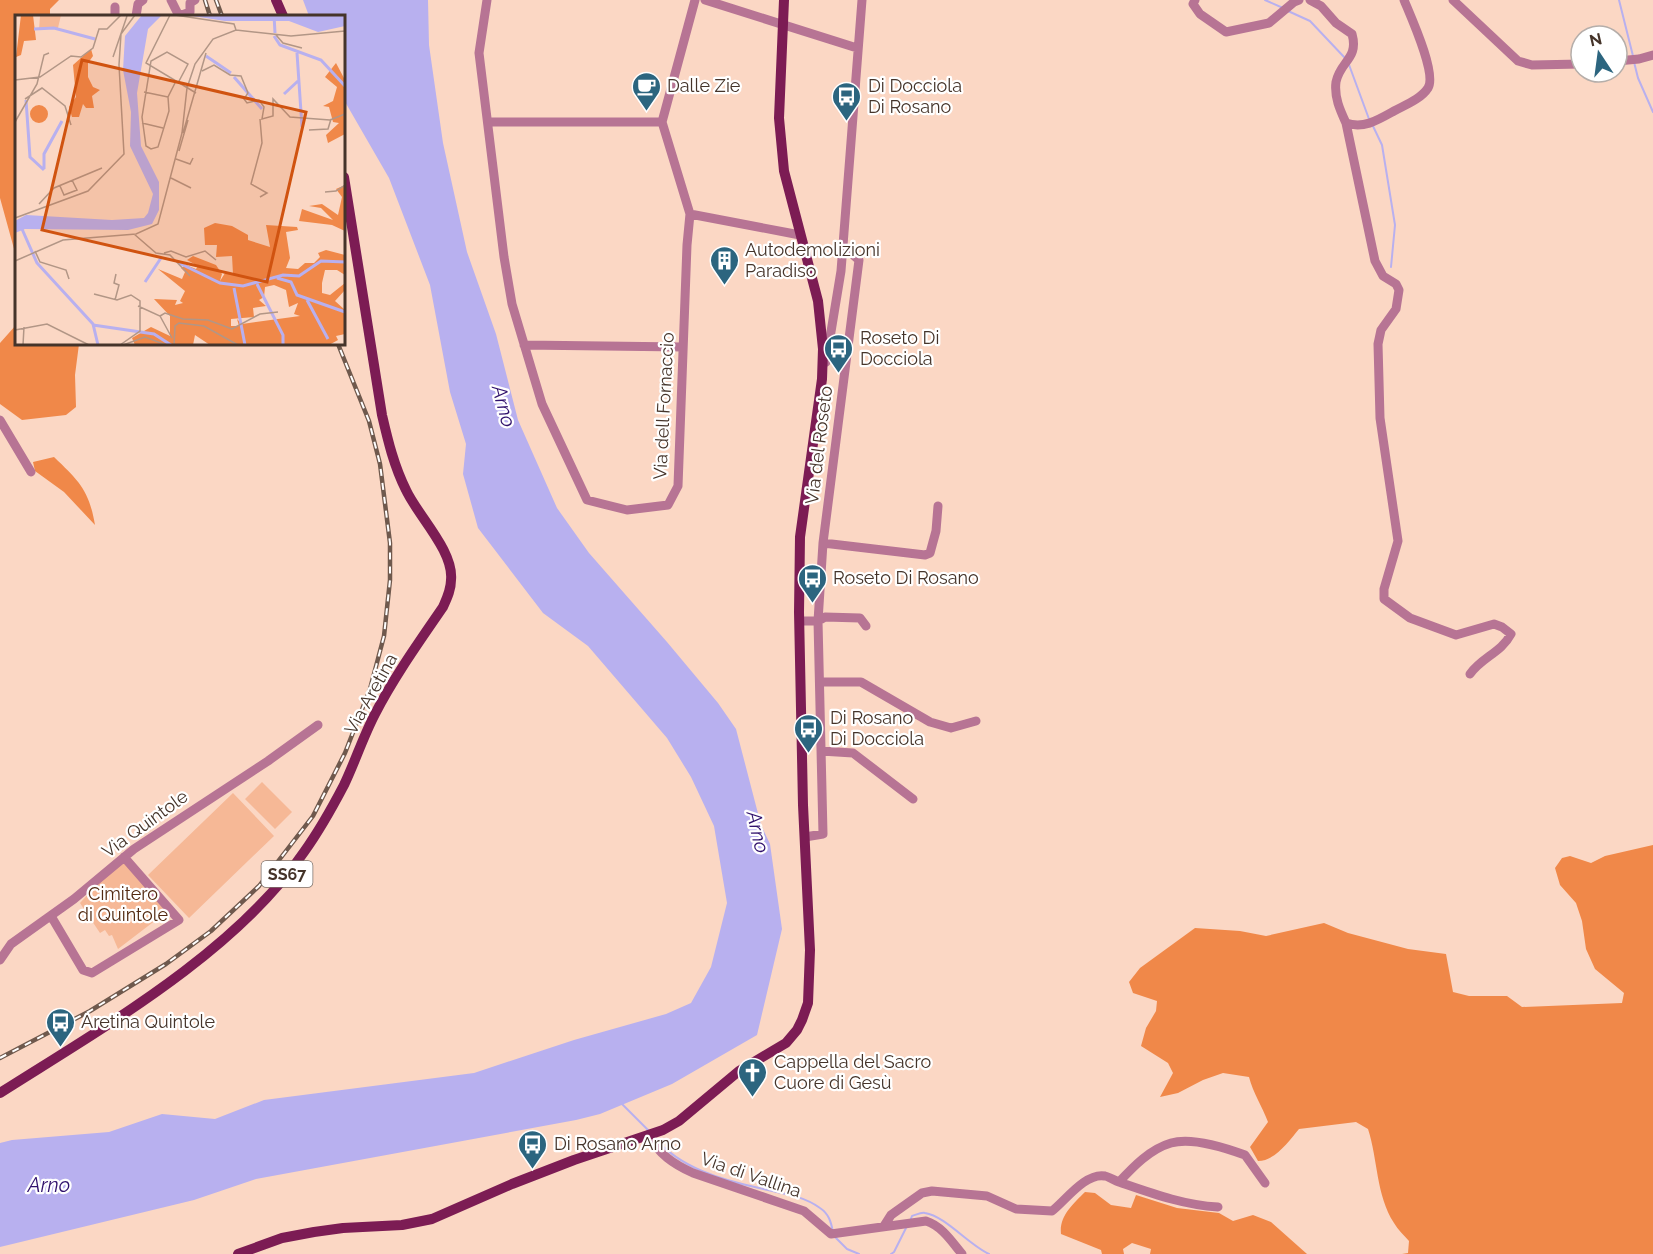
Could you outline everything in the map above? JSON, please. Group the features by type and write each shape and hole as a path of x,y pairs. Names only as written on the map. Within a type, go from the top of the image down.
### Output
{"main road":[{"path":"276,0 284,15"},
{"path":"238,1254 282,1239 314,1232 418,1223 432,1219 512,1184 651,1134 679,1120 734,1075 786,1043 797,1030 807,1003 810,984 800,621 801,537 822,379 823,349 818,301 784,171 779,118 784,0"},
{"name":"Via Aretina","path":"0,1093 122,1015 194,963 259,907 298,860 323,821 343,786 379,707 449,594 452,580 447,557 407,493 390,449 382,415 345,183"}],"street":[{"path":"136,15 138,4 143,0"},
{"path":"171,0 178,15"},
{"path":"182,15 190,12 190,3 195,0"},
{"name":"Via dell Fornaccio","path":"487,0 479,53 504,257 512,304 542,404 587,500 627,510 668,505 678,486 690,214"},
{"path":"695,0 662,122 690,214 800,235"},
{"path":"822,379 832,330 843,246 862,0"},
{"path":"1195,0 1193,4 1200,14 1226,32 1269,23 1299,0"},
{"path":"1310,0 1321,6 1336,23 1352,34 1355,45 1352,56 1342,67 1336,81 1337,104 1346,123 1375,261 1383,276 1396,284 1398,290 1396,309 1381,330 1378,344 1380,418 1398,541 1384,590 1384,599 1410,618 1456,635 1494,624 1511,634 1505,646 1474,667 1470,674"},
{"path":"1346,123 1357,126 1376,121 1418,98 1429,87 1431,72 1404,0"},
{"path":"1453,0 1518,61 1533,65 1569,64"},
{"path":"710,1 857,48"},
{"path":"1629,60 1653,55"},
{"path":"488,122 662,122"},
{"name":"Via del Roseto","path":"805,837 823,834 818,621 823,543 859,260 843,246"},
{"path":"525,345 683,347"},
{"path":"0,420 32,472"},
{"path":"823,543 926,555 930,553 936,531 938,506"},
{"path":"800,621 818,621 825,617 860,618 866,626"},
{"path":"820,682 861,682 930,722 951,728 976,721"},
{"name":"Via Quintole","path":"0,960 11,944 74,899 124,857 268,761 318,724"},
{"path":"821,751 853,753 913,799"},
{"path":"51,916 83,970 92,973 179,920 124,857"},
{"name":"Via di Vallina","path":"651,1134 657,1150 677,1166 804,1211 834,1234 926,1221 934,1224 962,1254"},
{"path":"1119,1182 1134,1166 1156,1150 1173,1142 1197,1143 1245,1155 1266,1183"},
{"path":"884,1226 891,1215 922,1193 932,1191 987,1196 1016,1209 1052,1211 1084,1182 1100,1175 1173,1200 1218,1207"}],"green space":[{"path":"262,782 292,812 275,829 245,799"},
{"path":"233,793 274,836 189,918 148,875"},
{"name":"Cimitero di Quintole","path":"125,861 169,910 118,949 112,935 109,936 105,930 100,933 80,903 104,877"}],"shaded area":[{"path":"0,0 59,0 50,9 50,15 15,15 15,252 0,198"},
{"path":"15,326 15,345 79,345 75,375 76,407 66,415 22,420 0,404 0,343"},
{"path":"54,457 82,487 90,503 95,525 64,492 35,471 33,462"},
{"path":"1653,845 1653,1254 1402,1254 1408,1253 1409,1241 1388,1212 1380,1189 1368,1129 1356,1122 1299,1129 1276,1154 1258,1161 1250,1147 1268,1122 1249,1077 1223,1073 1178,1093 1160,1097 1173,1073 1168,1063 1141,1046 1146,1028 1156,1011 1157,1001 1133,993 1129,982 1140,968 1195,928 1240,931 1266,936 1324,923 1348,933 1408,949 1446,954 1453,992 1469,996 1507,996 1522,1007 1622,1003 1624,993 1595,969 1586,949 1582,921 1576,903 1560,885 1555,868 1562,858 1570,856 1591,863 1605,856"},
{"path":"1085,1192 1095,1193 1111,1205 1131,1208 1136,1195 1177,1208 1219,1213 1233,1221 1253,1215 1271,1222 1307,1254 1150,1254 1151,1249 1132,1243 1123,1249 1124,1254 1102,1254 1101,1250 1061,1234 1065,1216"}],"water":[{"name":"Arno","path":"303,0 428,0 429,45 443,143 467,252 496,334 518,420 557,508 589,553 718,703 736,729 761,825 770,844 782,929 757,1035 672,1084 600,1114 256,1179 194,1200 0,1247 0,1143 109,1132 162,1114 215,1119 264,1100 474,1073 574,1040 666,1014 691,1003 711,967 727,903 714,826 691,777 667,738 588,646 543,613 478,528 463,474 466,444 450,392 430,285 389,178 345,102 345,15 309,15"}],"waterway":[{"path":"1265,0 1283,8"},
{"path":"1619,0 1633,56"},
{"path":"1288,11 1310,21 1345,58"},
{"path":"1348,62 1369,119"},
{"path":"1634,62 1638,78 1653,112"},
{"path":"1372,124 1382,145 1395,225 1391,267"},
{"path":"622,1104 650,1132"},
{"path":"655,1138 689,1165 716,1177 806,1200 823,1210 828,1216 833,1232"},
{"path":"910,1221 912,1216 920,1213 933,1215 989,1254"},
{"path":"891,1254 907,1226"},
{"path":"835,1237 847,1249 859,1254"}],"railway":[{"path":"205,0 210,15"},
{"path":"216,0 222,15"},
{"path":"0,1058 90,1011 166,964 211,931 259,886 313,816 345,753 370,689 384,636 390,580 390,543 380,464 369,421 338,345"}],"place":[{"name":"Dalle Zie","path":"646,112"},
{"name":"Di Docciola Di Rosano","path":"847,122"},
{"name":"Autodemolizioni Paradiso","path":"724,286"},
{"name":"Roseto Di Docciola","path":"839,374"},
{"name":"Roseto Di Rosano","path":"812,604"},
{"name":"Di Rosano Di Docciola","path":"809,754"},
{"name":"Aretina Quintole","path":"60,1048"},
{"name":"Cappella del Sacro Cuore di Gesù","path":"753,1098"},
{"name":"Di Rosano Arno","path":"533,1170"}]}
